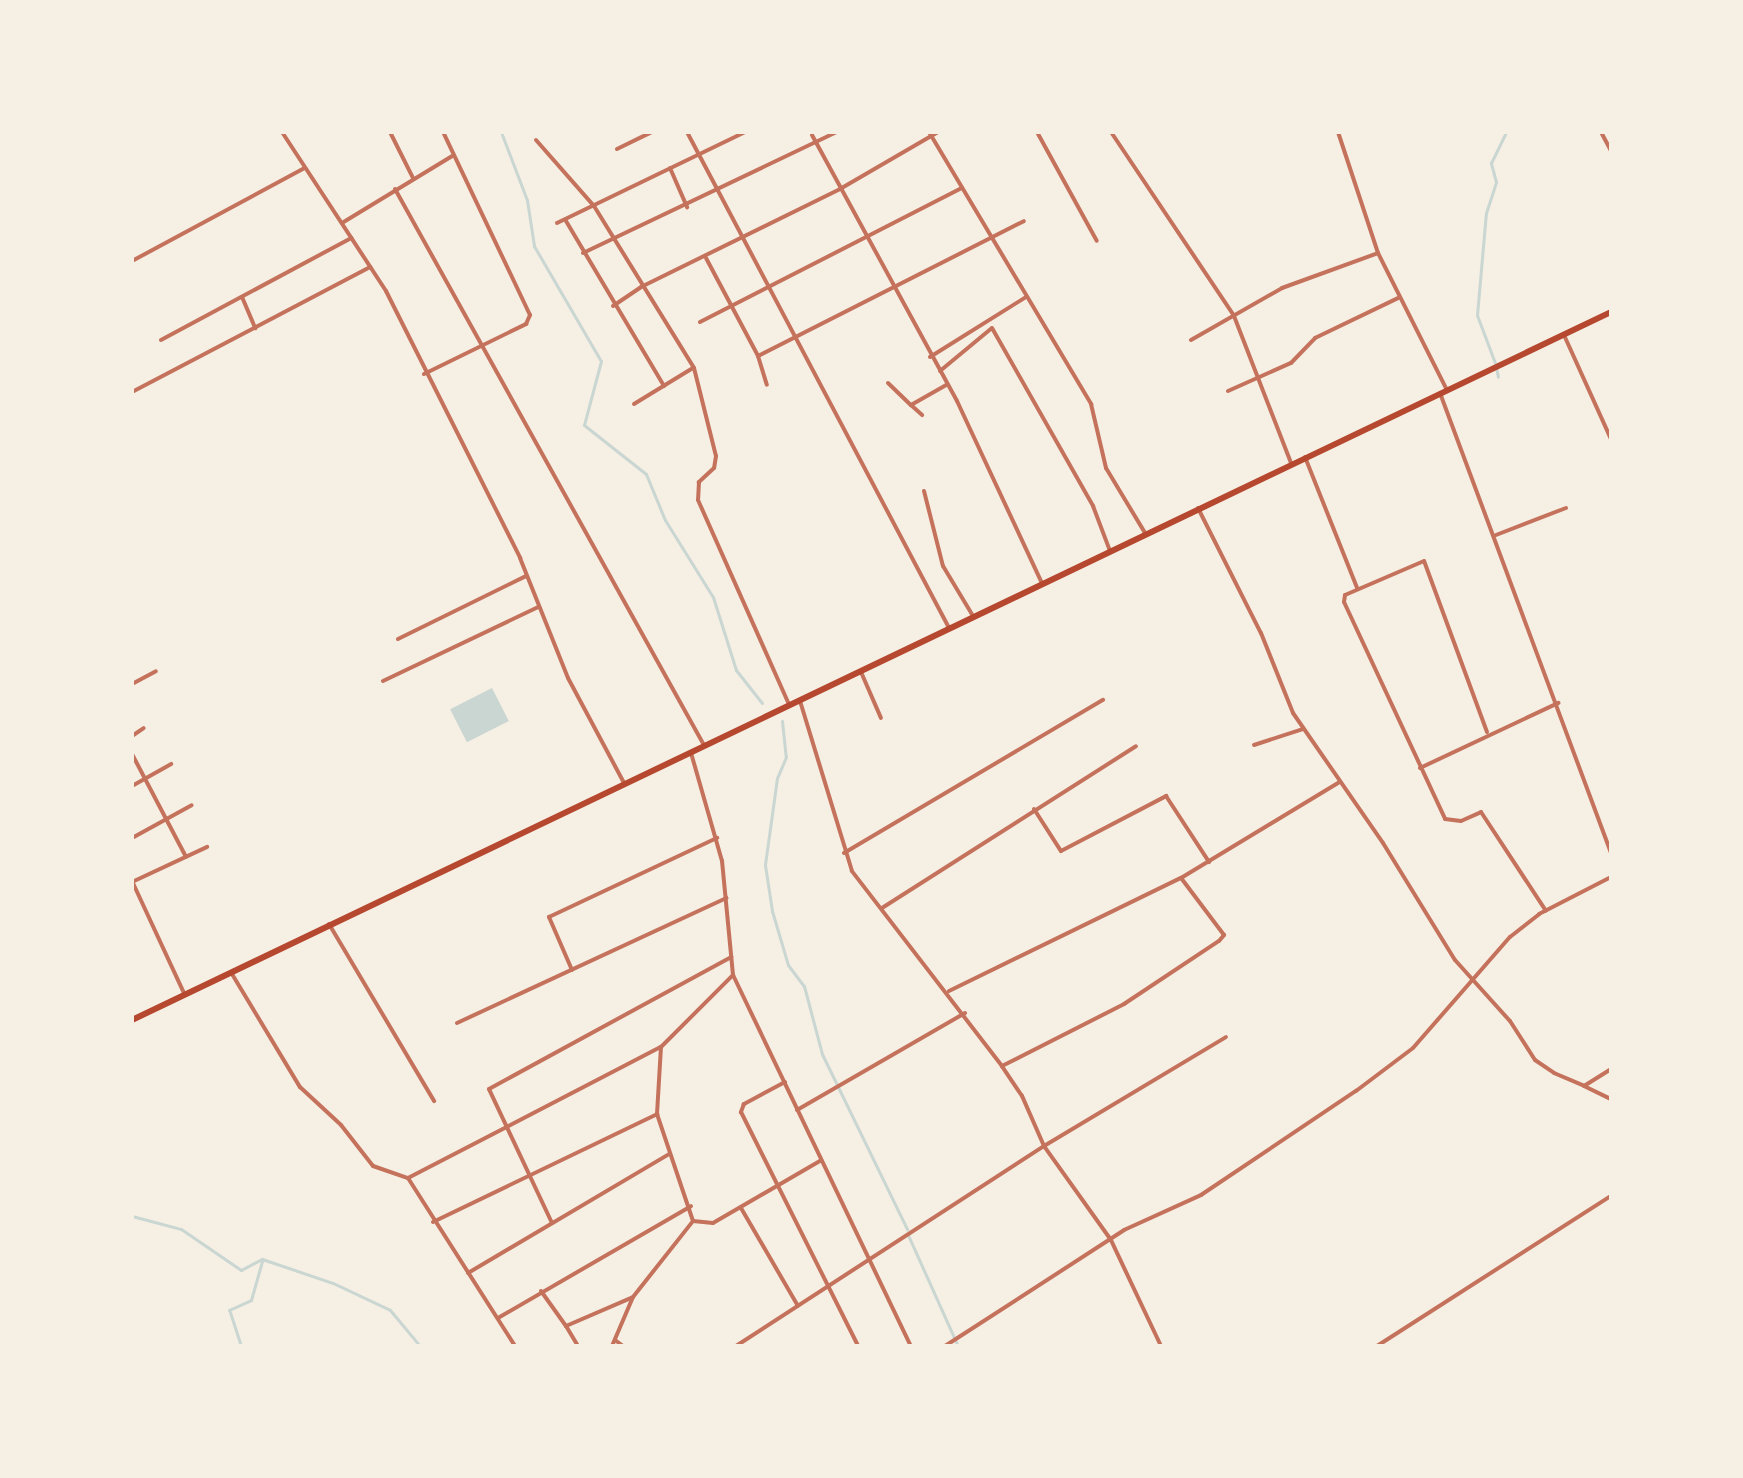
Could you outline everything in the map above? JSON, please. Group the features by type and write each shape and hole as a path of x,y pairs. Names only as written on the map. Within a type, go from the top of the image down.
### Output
{"highway":[{"path":"132,1020 623,781 1110,551 1442,389 1611,312"}],"street":[{"path":"282,132 370,267 526,576 568,678 623,781"},
{"path":"390,132 413,178"},
{"path":"424,374 526,324 530,315 443,132"},
{"path":"617,149 652,132"},
{"path":"687,132 766,287 948,626"},
{"path":"557,223 745,132"},
{"path":"583,253 687,207 837,132"},
{"path":"613,306 641,287 706,258 740,236 840,189 938,132"},
{"path":"1037,132 1097,241"},
{"path":"1111,132 1234,316 1291,463"},
{"path":"1338,132 1378,253 1442,389 1611,853"},
{"path":"1601,132 1611,151"},
{"path":"930,134 1091,404 1106,468 1145,533"},
{"path":"812,135 930,357 957,401"},
{"path":"536,140 594,206 641,287 694,368 716,456 714,468 699,482 698,500 789,704"},
{"path":"342,223 453,156"},
{"path":"132,261 305,168"},
{"path":"670,168 687,207"},
{"path":"700,322 962,188"},
{"path":"395,189 479,348 536,437 704,745"},
{"path":"566,221 613,306 664,386"},
{"path":"758,356 792,336 1024,221"},
{"path":"161,340 351,238"},
{"path":"1191,340 1282,288 1378,253"},
{"path":"706,258 758,356 767,385"},
{"path":"132,392 370,267"},
{"path":"242,297 255,329"},
{"path":"930,357 1026,297"},
{"path":"1228,391 1291,363 1315,338 1398,298"},
{"path":"1042,583 940,370 992,328 1093,506 1110,551"},
{"path":"1563,334 1611,439"},
{"path":"634,404 694,368"},
{"path":"888,383 922,415"},
{"path":"911,405 946,385"},
{"path":"1304,456 1357,588"},
{"path":"924,491 943,566 973,616"},
{"path":"1198,507 1303,729 1475,983 1510,1021 1535,1060 1611,1099"},
{"path":"1496,535 1566,508"},
{"path":"1487,732 1424,561 1357,588 1344,602 1445,819 1461,821 1481,812 1546,911"},
{"path":"398,639 526,576"},
{"path":"383,681 538,607"},
{"path":"860,670 881,718"},
{"path":"132,684 156,671"},
{"path":"800,699 831,789 844,853 882,908 949,991 1022,1096 1044,1146 1111,1240 1161,1346"},
{"path":"844,853 1103,700"},
{"path":"1420,768 1487,732 1558,703"},
{"path":"132,736 144,728"},
{"path":"1254,745 1303,729"},
{"path":"882,908 1136,746"},
{"path":"690,751 717,838 733,975 911,1346"},
{"path":"132,754 186,857"},
{"path":"132,786 171,764"},
{"path":"949,991 1181,878 1338,783"},
{"path":"1034,809 1061,851 1166,796 1209,862"},
{"path":"132,838 192,805"},
{"path":"572,970 549,917 717,838"},
{"path":"185,995 132,882 207,847"},
{"path":"945,1346 965,1337 1111,1240 1191,1201 1343,1100 1413,1048 1475,983 1510,937 1546,911 1611,877"},
{"path":"1002,1066 1124,1004 1219,941 1224,935 1181,878"},
{"path":"457,1023 726,898"},
{"path":"329,924 434,1101"},
{"path":"552,1223 489,1089 731,957"},
{"path":"231,972 300,1087 341,1125 373,1166 408,1178 433,1222 515,1346"},
{"path":"408,1178 661,1047 733,975"},
{"path":"797,1110 965,1013"},
{"path":"736,1346 825,1289 868,1257 1044,1146 1226,1037"},
{"path":"612,1346 633,1297 693,1221 691,1206 669,1154 657,1114 661,1047"},
{"path":"1584,1086 1611,1069"},
{"path":"785,1082 741,1107 775,1187 825,1289 858,1346"},
{"path":"433,1222 657,1114"},
{"path":"468,1273 669,1154"},
{"path":"693,1221 713,1223 821,1161"},
{"path":"1377,1346 1611,1196"},
{"path":"498,1318 691,1206"},
{"path":"741,1208 798,1306"},
{"path":"541,1291 578,1346"},
{"path":"566,1326 633,1297"},
{"path":"615,1340 623,1346"}],"shaded area":[{"path":"492,688 509,721 467,742 450,709"}],"waterway":[{"path":"501,132 527,200 534,246 601,361 584,425 646,474 665,520 713,597 736,670 762,703"},
{"path":"1495,363 1477,315 1486,213 1496,182 1491,163 1506,132"},
{"path":"1496,367 1498,377"},
{"path":"782,721 786,757 777,778 765,865 772,911 788,965 804,986 822,1054 907,1229"},
{"path":"132,1216 181,1229 241,1270 262,1259 333,1283 390,1310 420,1346"},
{"path":"908,1235 958,1346"},
{"path":"241,1346 229,1310 251,1300 262,1261"}]}
